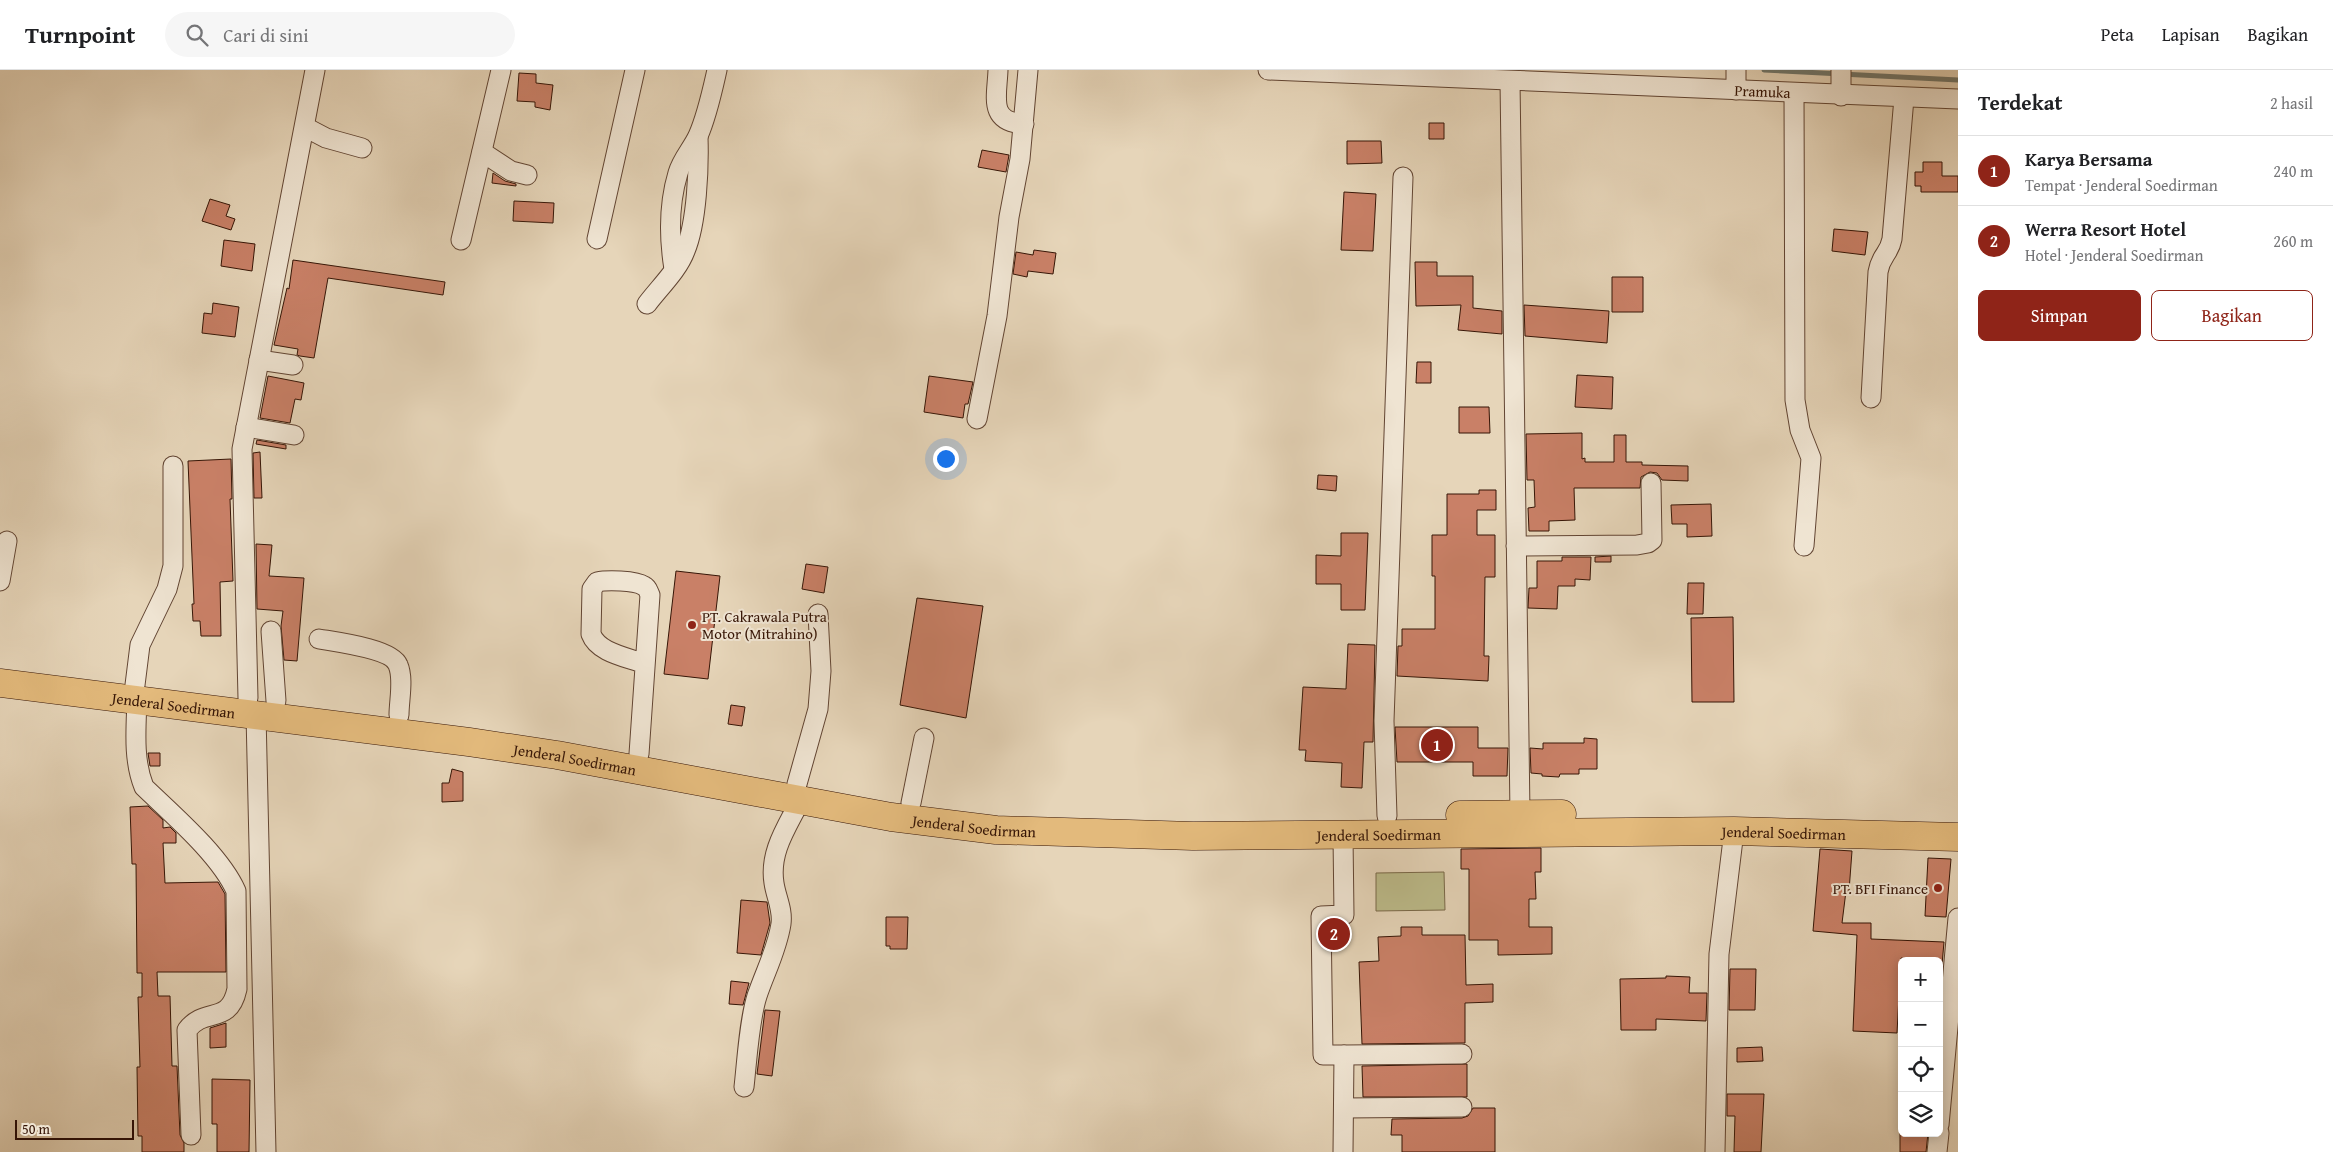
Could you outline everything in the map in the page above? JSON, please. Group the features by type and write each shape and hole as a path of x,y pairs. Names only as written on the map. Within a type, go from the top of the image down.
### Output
{"highway":[{"name":"Jenderal Soedirman","path":"0,667 136,692"},
{"name":"Jenderal Soedirman","path":"0,683 136,692 399,715 566,740 639,754 909,820 996,830 1193,836 1734,831 1958,837"},
{"name":"Jenderal Soedirman","path":"260,704 557,755 798,792 998,813 1202,819 1732,812 1958,822"}],"street":[{"path":"266,1152 260,704 242,463 246,427 315,70"},
{"path":"461,240 501,70"},
{"path":"597,239 635,70"},
{"path":"674,269 670,244 673,203 678,174 684,158 698,137 717,70"},
{"path":"998,70 997,110 1001,117 1010,123 1024,124"},
{"path":"977,419 997,316 1024,124 1028,70"},
{"name":"Pramuka","path":"1268,70 1444,73 1510,80 1558,76 1736,79 1794,93 1841,83 1904,98 1958,99"},
{"path":"1510,80 1512,340 1520,814"},
{"path":"1794,93 1795,400 1796,417 1809,451 1812,465 1804,546"},
{"path":"1871,398 1878,272 1880,260 1888,252 1892,239 1904,98"},
{"path":"305,127 326,138 362,148"},
{"path":"647,304 685,252 694,208 699,166 698,137"},
{"path":"482,152 511,171 527,175"},
{"path":"1387,816 1384,721 1403,177"},
{"path":"673,203 694,208"},
{"path":"259,360 293,365"},
{"path":"246,427 294,435"},
{"path":"172,466 172,566 167,589 140,645 136,692 138,774 144,787 212,855 230,877 236,891 237,989 234,1002 225,1012 192,1023 187,1030 192,1135"},
{"path":"1516,546 1637,545 1648,543 1652,540 1651,483"},
{"path":"0,581 7,541"},
{"path":"639,754 650,596 647,588 642,584 605,580 596,582 592,589 591,634 594,641 606,650 645,664"},
{"path":"744,1087 756,998 773,958 781,923 781,908 774,884 772,868 775,852 798,792 818,709 821,671 818,614"},
{"path":"260,704 271,631"},
{"path":"319,639 386,653 398,662 400,672 399,715"},
{"path":"912,803 924,738"},
{"path":"1715,1152 1719,954 1734,831"},
{"path":"1343,836 1344,915 1321,916 1323,1055 1462,1054"},
{"path":"1942,1092 1958,918"},
{"path":"1343,1152 1344,1055"},
{"path":"1344,1108 1462,1107"},
{"path":"1937,1152 1939,1137"}],"shaded area":[{"path":"1444,872 1445,910 1376,911 1376,873"}],"building":[{"path":"519,73 536,74 536,83 553,85 550,110 535,107 535,102 517,101"},
{"path":"1429,123 1444,123 1444,139 1429,139"},
{"path":"1347,141 1381,141 1382,163 1347,164"},
{"path":"982,150 1009,155 1006,172 978,167"},
{"path":"1923,162 1942,162 1942,176 1958,176 1958,192 1921,192 1921,186 1915,186 1915,172 1923,172"},
{"path":"493,173 505,181 516,184 516,186 492,183"},
{"path":"1344,192 1376,194 1373,251 1341,250"},
{"path":"210,199 230,205 226,216 235,219 231,230 202,221"},
{"path":"514,201 554,203 553,223 513,221"},
{"path":"1834,229 1868,232 1865,255 1832,251"},
{"path":"224,240 255,244 252,271 221,266"},
{"path":"1034,250 1056,253 1053,274 1028,271 1027,277 1013,274 1016,252 1033,255"},
{"path":"293,260 445,282 443,295 328,278 314,358 300,356 297,355 298,349 274,345 287,288 289,289"},
{"path":"1415,262 1437,262 1437,276 1473,276 1473,308 1502,311 1502,334 1458,330 1461,305 1416,306"},
{"path":"1612,277 1643,277 1643,312 1612,312"},
{"path":"213,303 239,307 235,337 202,333 204,313 212,314"},
{"path":"1524,305 1609,311 1607,343 1525,336"},
{"path":"1417,362 1431,362 1431,383 1416,383"},
{"path":"1577,375 1613,377 1612,409 1575,407"},
{"path":"268,376 304,383 301,400 295,399 290,423 260,418"},
{"path":"929,376 973,382 968,404 965,404 963,418 924,412"},
{"path":"1459,407 1489,407 1490,433 1459,433"},
{"path":"1582,433 1582,459 1585,458 1585,462 1614,462 1614,435 1626,435 1626,462 1642,462 1642,465 1688,466 1688,481 1662,480 1657,473 1650,472 1641,477 1640,488 1574,488 1575,520 1549,521 1549,531 1529,531 1528,508 1535,507 1534,480 1527,480 1526,434"},
{"path":"257,440 286,445 286,449 256,444"},
{"path":"260,452 262,498 254,498 253,453"},
{"path":"231,459 232,499 230,499 233,581 220,582 221,636 201,636 200,621 193,621 192,604 194,604 188,461"},
{"path":"1318,475 1337,476 1336,491 1317,489"},
{"path":"1479,490 1496,490 1496,510 1477,510 1477,535 1495,535 1495,577 1485,577 1484,656 1489,656 1488,681 1397,676 1398,646 1402,646 1402,629 1435,629 1435,576 1432,576 1432,535 1447,535 1447,494 1479,494"},
{"path":"1711,504 1712,536 1687,537 1687,524 1672,524 1671,505"},
{"path":"1341,533 1368,533 1365,610 1341,610 1341,584 1316,584 1316,555 1341,556"},
{"path":"256,544 272,545 269,576 304,578 297,661 284,660 281,626 283,611 257,609"},
{"path":"1611,556 1611,562 1595,562 1595,557"},
{"path":"1562,557 1591,557 1590,580 1575,579 1575,586 1558,586 1557,609 1528,608 1529,588 1537,588 1537,561 1562,561"},
{"path":"806,564 828,567 824,593 802,589"},
{"name":"PT. Cakrawala Putra Motor (Mitrahino)","path":"676,571 720,576 708,679 664,674"},
{"path":"1688,583 1704,583 1703,614 1687,614"},
{"path":"917,598 983,606 966,718 900,705"},
{"path":"1733,617 1734,702 1692,702 1691,618"},
{"path":"1348,644 1375,645 1373,742 1364,742 1362,788 1341,787 1342,763 1305,761 1306,750 1299,750 1303,687 1346,689"},
{"path":"731,705 745,707 742,726 728,724"},
{"path":"1395,727 1478,727 1478,748 1508,748 1507,776 1473,776 1473,762 1397,762"},
{"path":"1584,738 1597,739 1597,769 1579,769 1579,774 1560,774 1559,777 1531,773 1530,748 1543,749 1543,743 1584,743"},
{"path":"148,753 160,753 160,766 150,766"},
{"path":"452,769 463,772 463,801 442,802 442,783 449,783"},
{"path":"148,806 163,820 163,828 170,827 176,833 176,843 163,843 165,883 218,882 225,894 226,972 157,972 158,996 170,996 172,1066 177,1066 180,1135 184,1143 184,1152 142,1152 142,1136 138,1136 137,1067 140,1067 138,997 142,997 142,973 137,973 136,864 132,864 130,807"},
{"path":"1541,848 1541,872 1535,872 1536,899 1529,899 1529,927 1552,927 1552,954 1498,955 1498,940 1469,940 1469,869 1461,869 1461,849"},
{"path":"1820,849 1852,851 1849,891 1846,891 1842,923 1871,923 1871,939 1944,942 1943,957 1898,957 1897,1033 1853,1031 1857,935 1813,931"},
{"name":"PT. BFI Finance","path":"1928,858 1951,859 1946,917 1925,916"},
{"path":"741,900 767,902 770,923 761,955 737,953"},
{"path":"886,917 908,917 907,949 890,949 890,946 886,946"},
{"path":"1401,927 1422,927 1422,935 1465,935 1466,985 1493,984 1493,1002 1465,1003 1465,1043 1362,1044 1359,962 1379,961 1378,937 1401,936"},
{"path":"1730,969 1756,969 1755,1010 1729,1010"},
{"path":"1666,976 1690,977 1689,993 1707,993 1706,1021 1656,1019 1656,1030 1621,1030 1620,979 1666,978"},
{"path":"731,981 749,983 743,1005 729,1004"},
{"path":"765,1010 780,1011 772,1076 757,1074"},
{"path":"226,1023 226,1047 210,1048 210,1028"},
{"path":"1762,1047 1763,1061 1737,1062 1737,1048"},
{"path":"1467,1064 1467,1097 1363,1097 1362,1066"},
{"path":"212,1079 250,1080 249,1152 217,1152 217,1124 212,1124"},
{"path":"1727,1094 1764,1094 1761,1152 1734,1152 1735,1116 1727,1116"},
{"path":"1473,1108 1495,1108 1495,1152 1402,1152 1402,1135 1391,1135 1392,1119 1462,1118 1468,1116"},
{"path":"1900,1137 1928,1137 1926,1152 1900,1152"}],"waterway":[{"path":"1764,70 1958,80"}],"place":[{"name":"PT. Cakrawala Putra Motor (Mitrahino)","path":"692,625"},
{"name":"Karya Bersama","path":"1437,745"},
{"name":"PT. BFI Finance","path":"1938,888"},
{"name":"Werra Resort Hotel","path":"1334,934"}]}
